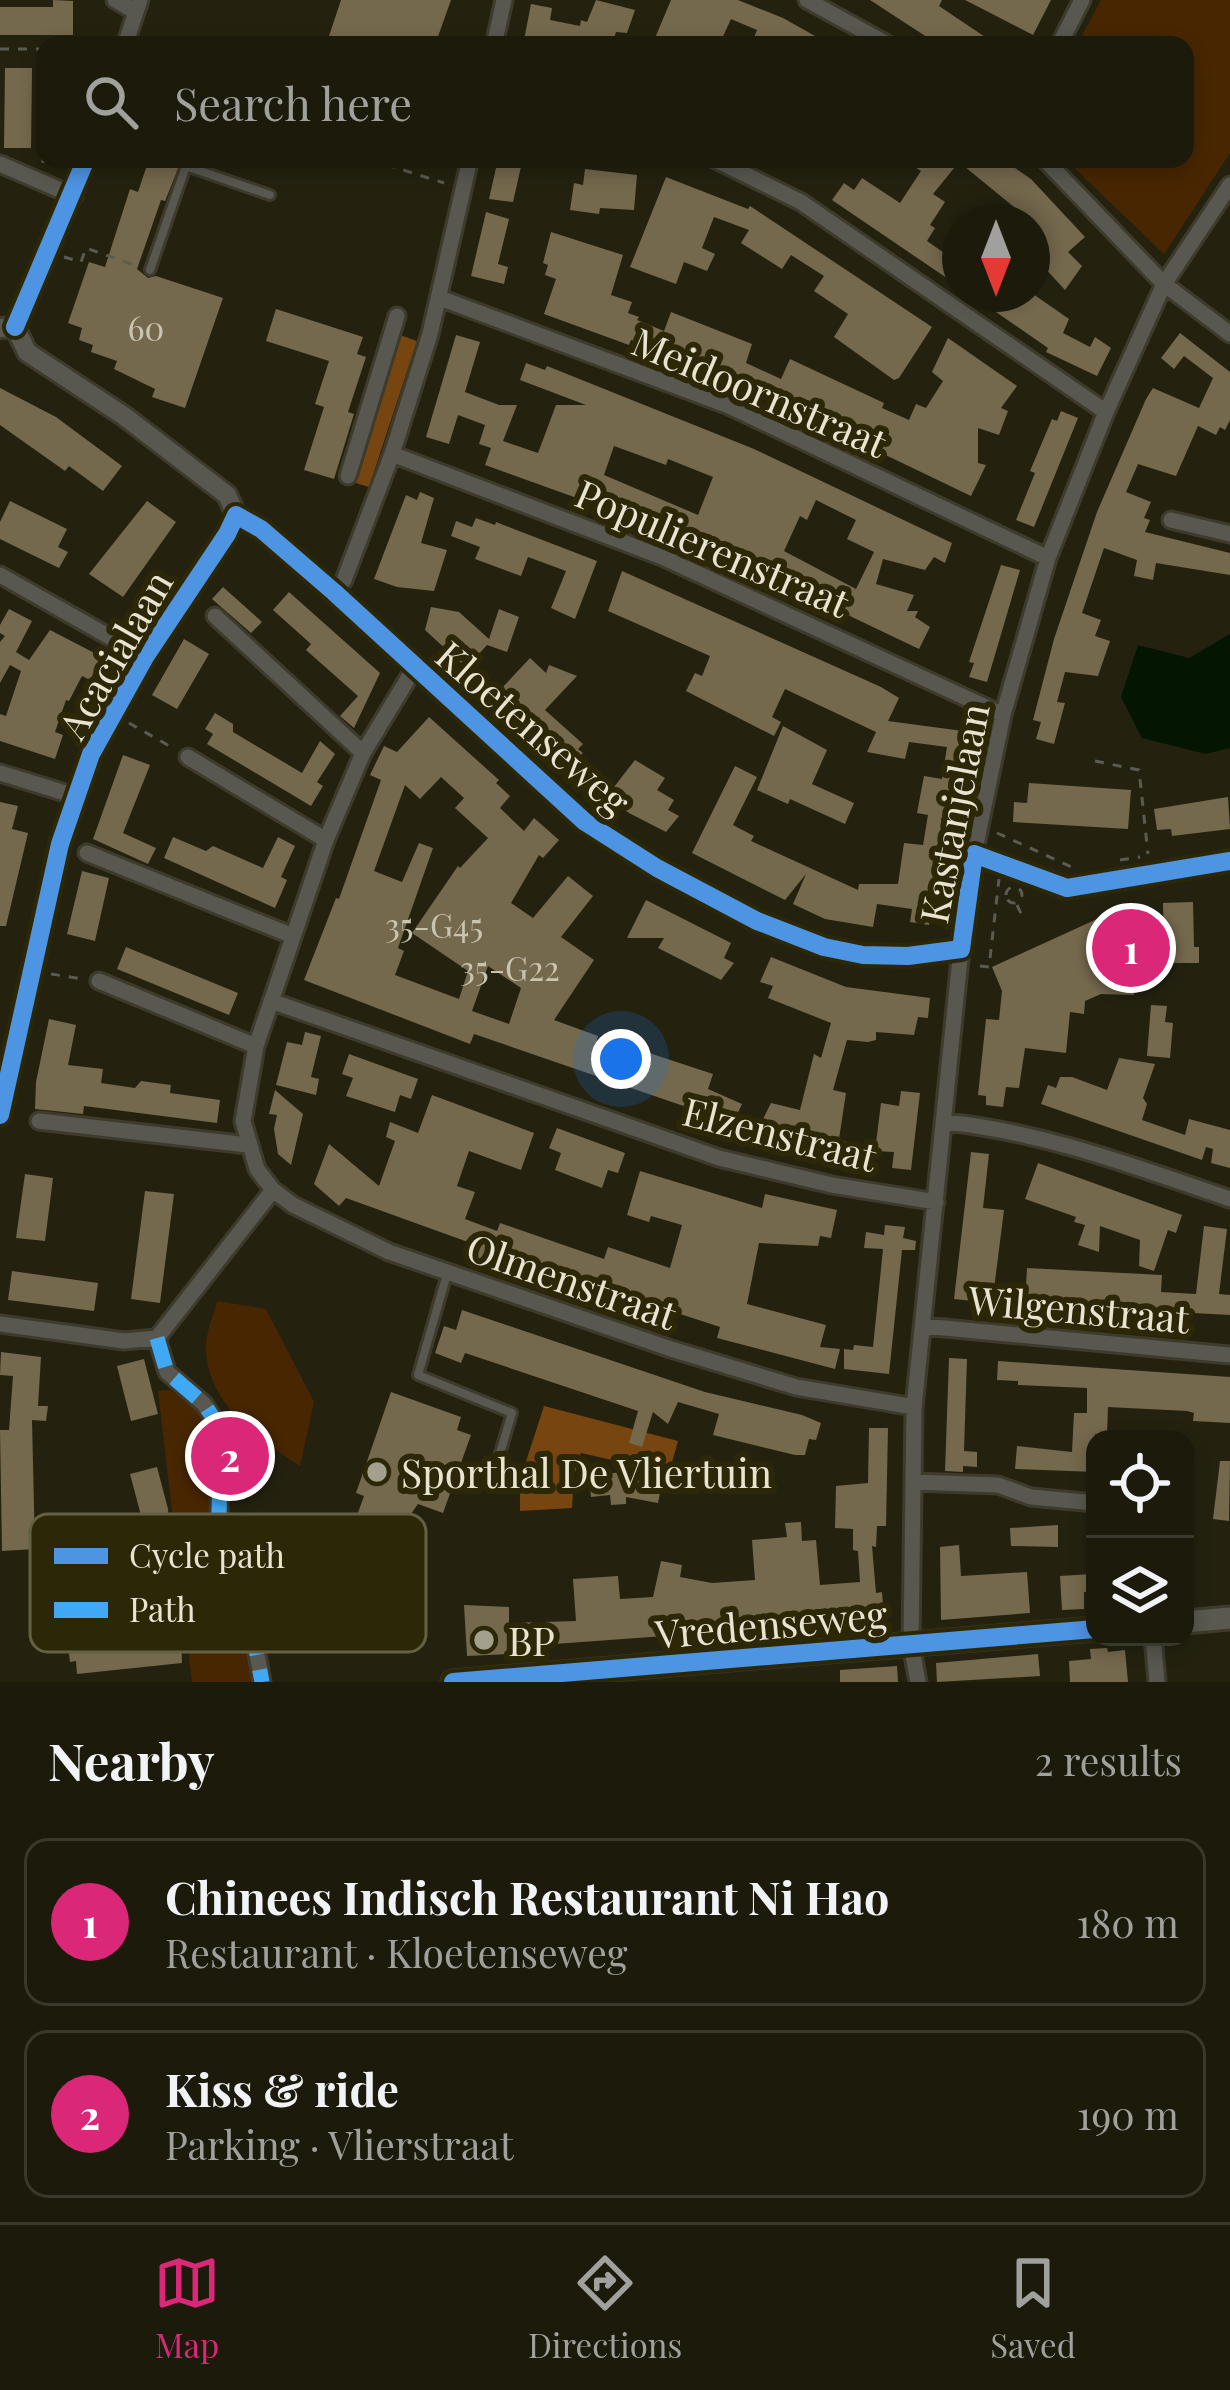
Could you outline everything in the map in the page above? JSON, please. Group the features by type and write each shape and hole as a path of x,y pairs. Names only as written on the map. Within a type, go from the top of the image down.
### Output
{"main road":[{"path":"1194,1621 1230,1618"},
{"name":"Vredenseweg","path":"453,1682 1086,1630"}],"street":[{"path":"115,0 138,6 128,36"},
{"path":"496,36 504,0"},
{"path":"807,0 830,4 876,36"},
{"path":"1064,36 1082,0"},
{"path":"0,164 74,196"},
{"path":"7,328 49,252 83,168"},
{"path":"334,592 344,580 392,454 440,298 468,168"},
{"path":"732,168 801,202 1106,412"},
{"path":"1053,168 1164,284 1230,334"},
{"name":"Kastanjelaan","path":"918,1682 911,1644 914,1407 974,854 1003,715 1048,558 1164,284 1230,185"},
{"name":"Meidoornstraat","path":"440,298 728,406 1048,558"},
{"path":"348,476 397,316"},
{"name":"Kloetenseweg","path":"7,328 27,352 124,416 227,495 236,515 261,529 334,592 585,822 657,868 757,921 824,947 863,955 961,956"},
{"name":"Populierenstraat","path":"392,454 662,556 1003,715"},
{"name":"Acacialaan","path":"0,1115 60,844 75,796 112,713 236,515"},
{"path":"1171,520 1230,534"},
{"path":"0,574 145,657"},
{"path":"215,616 363,753"},
{"path":"0,1324 124,1341 157,1338 273,1190 256,1169 243,1120 256,1046 326,841 363,753 415,667"},
{"path":"188,757 326,841"},
{"path":"0,773 75,796"},
{"path":"87,853 293,936"},
{"path":"974,854 1067,888 1230,861"},
{"path":"99,981 256,1046"},
{"name":"Elzenstraat","path":"272,1001 719,1159 935,1202"},
{"path":"39,1121 248,1145"},
{"path":"945,1122 1000,1128 1076,1146 1230,1199"},
{"name":"Olmenstraat","path":"273,1190 292,1205 389,1252 448,1273 796,1387 914,1407"},
{"name":"Wilgenstraat","path":"923,1326 1230,1355"},
{"path":"157,1338 167,1372 205,1404 216,1422 219,1514"},
{"path":"914,1482 998,1485 1031,1496 1086,1502"},
{"path":"1154,1646 1157,1682"},
{"path":"257,1652 262,1682"}],"lane":[{"path":"150,270 185,168"},
{"path":"192,168 270,195"},
{"path":"448,1273 418,1376 512,1413 495,1470"}],"path":[{"path":"0,50 36,49"},
{"path":"42,168 42,183"},
{"path":"396,168 463,190"},
{"path":"49,252 81,262 86,248 150,270"},
{"path":"112,713 188,757"},
{"path":"1095,761 1139,770 1148,856 1116,862"},
{"path":"980,826 1063,865 1083,869"},
{"path":"961,956 989,967 1001,862"},
{"path":"1005,894 1010,887 1018,888 1022,896 1017,903"},
{"path":"997,893 1005,894"},
{"path":"1005,894 1009,902 1017,903"},
{"path":"1017,903 1023,918"},
{"path":"32,970 99,981"}],"shaded area":[{"path":"1101,0 1230,0 1230,153 1164,254 1074,168 1194,168 1194,36 1082,36"},
{"path":"397,334 417,341 369,487 356,483 373,430 366,427"},
{"path":"1230,634 1230,748 1206,754 1142,738 1121,697 1138,645 1189,658"},
{"path":"217,1301 266,1309 314,1402 300,1466 252,1432 216,1387 206,1343"},
{"path":"170,1390 198,1408 212,1427 227,1514 172,1514 158,1391"},
{"path":"544,1406 678,1441 669,1473 581,1453 572,1508 520,1511 520,1480"},
{"path":"188,1652 251,1652 253,1682 192,1682"}],"building":[{"path":"53,0 73,1 73,35 0,35 0,7 53,7"},
{"path":"341,0 451,0 438,36 329,36"},
{"path":"596,0 635,10 627,33 615,36 525,36 531,4 552,8 550,20 580,26 581,20 587,22"},
{"path":"671,0 738,0 815,36 755,36 757,30 731,19 723,36 656,36"},
{"path":"870,0 942,0 939,6 984,36 925,36"},
{"path":"965,0 1051,0 1033,35"},
{"path":"5,68 32,68 31,148 4,148"},
{"path":"146,168 178,168 165,201 161,200 137,269 148,278 156,276 223,298 185,408 152,397 155,389 114,369 117,361 91,352 93,345 79,340 82,328 68,323 89,262 105,267 130,189 138,192"},
{"path":"496,168 521,168 513,202 489,199"},
{"path":"916,168 954,168 933,194 945,202 930,225 935,228 927,241 942,251 942,275 832,200 844,183 854,190 862,178 900,203 921,171"},
{"path":"966,168 1015,168 1085,237 1068,252 1082,266 1065,290 1050,274 1050,204 1010,204"},
{"path":"585,169 637,175 634,210 600,208 599,214 570,210 574,183 583,185"},
{"path":"666,177 750,206 932,327 899,378 894,380 834,337 848,314 814,291 824,276 791,255 782,269 741,243 749,230 714,217 702,248 715,254 707,271 684,262 676,284 630,267"},
{"path":"486,212 509,219 498,264 508,267 504,284 471,276"},
{"path":"551,232 623,255 611,295 632,302 628,313 637,320 664,331 671,312 752,344 746,363 781,379 790,359 884,403 882,408 909,420 916,404 926,408 943,381 932,372 948,338 1017,386 1001,408 1008,411 999,435 978,428 978,463 986,465 971,496 752,389 631,340 629,345 544,314 556,279 545,275 548,265 543,263"},
{"path":"1050,306 1069,319 1063,333 1090,347 1095,337 1111,348 1097,376 1046,352 1048,348 996,312 1050,312"},
{"path":"276,309 363,337 357,354 366,357 334,479 304,470 324,407 315,404 329,361 266,341"},
{"path":"1180,333 1230,372 1230,420 1216,435 1198,426 1176,476 1138,464 1126,492 1151,502 1144,518 1150,520 1145,532 1230,553 1230,575 1156,563 1153,580 1134,576 1137,560 1104,548 1082,613 1101,620 1095,636 1110,641 1098,676 1065,672 1057,702 1065,703 1054,744 1036,739 1041,722 1033,720 1054,639 1097,512 1146,399 1153,388 1199,408 1213,378 1184,356 1174,369 1161,358"},
{"path":"456,335 480,342 465,392 499,405 517,405 503,441 538,453 556,405 586,405 520,380 526,363 545,370 547,366 754,449 952,543 945,563 934,557 925,570 883,559 876,584 914,595 907,611 918,611 915,617 930,627 919,649 714,551 586,498 485,465 491,448 479,444 485,425 458,415 449,444 426,437","holes":["614,446 666,465 668,459 713,477 698,515 604,475","816,500 856,520 847,539 874,552 856,589 784,551 800,516 807,520"]},
{"path":"0,388 56,417 122,466 103,491 69,466 65,471 0,425"},
{"path":"1061,411 1078,418 1034,527 1016,520 1035,473 1030,471 1052,419 1057,421"},
{"path":"420,492 434,498 421,543 447,550 434,591 374,579 406,495 417,500"},
{"path":"10,501 67,529 58,547 68,552 59,568 0,539 0,522"},
{"path":"147,501 176,522 123,597 89,574"},
{"path":"476,518 597,561 575,619 551,608 566,571 528,557 521,576 475,559 480,547 451,536 456,521 472,527"},
{"path":"1001,565 1020,570 987,682 969,677 974,663 969,662"},
{"path":"622,571 881,687 899,698 888,721 970,732 962,789 954,787 929,925 910,922 912,909 877,904 873,927 825,919 793,904 806,874 785,900 692,853 735,766 757,777 733,825 754,836 751,841 858,890 859,884 898,884 904,843 923,845 928,815 917,813 924,776 942,779 947,747 909,742 905,759 867,752 876,732 785,689 772,717 781,722 774,736 686,691 695,673 702,676 710,656 608,611"},
{"path":"223,587 262,622 251,633 212,599"},
{"path":"289,592 380,673 354,728 340,716 358,696 306,650 311,644 273,610"},
{"path":"431,607 459,612 489,639 499,609 519,617 507,652 487,645 469,665 425,630"},
{"path":"9,609 32,621 16,652 29,660 50,630 102,657 90,680 82,676 66,700 55,732 63,735 55,759 0,741 0,714 6,716 21,671 10,665 0,683 0,642 5,636 0,625"},
{"path":"184,639 209,654 177,709 152,695"},
{"path":"530,658 546,673 549,665 577,676 545,710 583,744 578,749 583,753 572,765 522,722 517,715 522,709 501,689"},
{"path":"215,713 233,724 233,732 302,773 320,741 335,754 317,782 323,786 311,806 207,744 213,734 205,729"},
{"path":"429,717 499,780 496,783 510,796 500,808 524,831 534,818 559,840 543,858 539,855 511,903 533,918 568,876 593,896 561,937 594,960 554,1020 598,1036 593,1054 631,1067 637,1049 713,1074 708,1089 742,1104 733,1123 474,1034 470,1044 304,980 381,780 370,775 384,746 397,752","holes":["441,777 464,798 455,808 488,838 458,866 412,933 468,971 459,999 395,975 404,951 398,948 433,848 419,843 402,882 374,871 405,785 420,799","488,966 521,988 509,1024 472,1011"]},
{"path":"783,726 827,750 812,784 854,803 845,824 757,790"},
{"path":"123,755 150,765 123,833 156,848 148,864 93,839"},
{"path":"635,760 665,778 657,790 674,800 668,810 679,816 666,832 607,796"},
{"path":"1029,783 1131,790 1128,829 1013,822 1014,802 1027,803"},
{"path":"1228,797 1230,829 1172,836 1171,829 1157,830 1154,809"},
{"path":"0,802 18,806 12,829 28,833 6,926 0,926"},
{"path":"173,837 206,851 213,846 263,868 278,837 295,846 281,877 287,880 275,908 164,858"},
{"path":"82,871 109,878 95,941 67,934"},
{"path":"646,900 731,943 724,958 734,963 721,980 658,948 664,938 627,938"},
{"path":"1193,902 1199,963 1164,963 1163,903"},
{"path":"1132,903 1160,963 1135,963 1134,995 1101,994 1085,1001 1084,1014 1070,1012 1066,1053 1025,1048 1019,1088 1006,1087 1003,1107 986,1105 986,1096 978,1095 986,1019 999,1020 1002,991 992,967"},
{"path":"126,947 238,993 229,1015 117,969"},
{"path":"771,957 846,987 930,998 928,1018 918,1017 914,1035 876,1032 876,1040 847,1040 833,1090 846,1093 839,1139 847,1142 842,1161 732,1134 737,1114 760,1125 771,1103 800,1110 814,1054 821,1058 831,1023 768,998 773,986 760,982"},
{"path":"1151,1005 1167,1006 1165,1022 1173,1023 1170,1058 1147,1056"},
{"path":"49,1019 76,1025 68,1065 103,1069 101,1083 135,1088 141,1081 171,1085 170,1093 220,1100 217,1123 84,1106 83,1114 35,1109"},
{"path":"305,1032 321,1036 311,1077 319,1079 316,1095 276,1085 287,1042 302,1045"},
{"path":"349,1054 418,1079 411,1099 400,1095 395,1112 346,1096 353,1078 342,1074"},
{"path":"1119,1058 1155,1064 1143,1098 1147,1104 1142,1120 1185,1135 1189,1119 1230,1130 1230,1168 1211,1163 1213,1149 1206,1147 1202,1160 1041,1104 1048,1085 1056,1088 1060,1077 1107,1090"},
{"path":"275,1090 303,1114 291,1165 278,1154 277,1115 269,1114"},
{"path":"901,1091 920,1093 911,1170 892,1168 894,1152 875,1151 881,1103 899,1106"},
{"path":"432,1095 534,1133 521,1170 469,1151 457,1186 475,1192 465,1219 497,1231 500,1223 604,1259 608,1247 670,1268 682,1225 627,1215 640,1171 762,1208 765,1194 837,1210 831,1238 820,1236 818,1246 759,1243 747,1304 826,1325 820,1347 840,1349 835,1369 717,1338 720,1327 619,1294 584,1285 581,1294 475,1257 479,1246 346,1198 339,1206 314,1184 329,1144 379,1186 395,1141 386,1137 390,1122 418,1133"},
{"path":"557,1128 625,1153 618,1173 608,1170 602,1188 555,1170 561,1153 549,1148"},
{"path":"971,1152 989,1154 983,1208 1004,1210 994,1289 974,1287 973,1301 954,1299"},
{"path":"1038,1163 1182,1215 1176,1233 1168,1230 1154,1271 1139,1266 1140,1240 1100,1226 1099,1252 1078,1245 1085,1225 1074,1222 1076,1217 1025,1199"},
{"path":"25,1174 53,1178 45,1241 16,1238"},
{"path":"145,1191 174,1194 160,1303 131,1299"},
{"path":"885,1225 905,1227 903,1238 916,1241 915,1250 902,1250 889,1374 844,1369 844,1349 873,1347 883,1249 864,1248 866,1232 884,1235"},
{"path":"1204,1226 1227,1229 1219,1294 1230,1295 1230,1315 1025,1304 1027,1268 1162,1275 1161,1292 1196,1294"},
{"path":"12,1271 98,1283 94,1311 8,1300"},
{"path":"462,1310 705,1392 802,1415 821,1423 816,1440 809,1439 805,1455 795,1455 713,1435 719,1414 678,1402 668,1424 653,1412 642,1447 629,1443 638,1411 465,1353 461,1363 435,1353 444,1326 456,1330"},
{"path":"1,1352 41,1357 38,1406 48,1406 46,1421 32,1420 34,1514 30,1514 30,1549 2,1551 0,1430 9,1430 13,1376 0,1375"},
{"path":"949,1358 967,1359 964,1451 977,1452 977,1467 963,1466 963,1472 945,1471"},
{"path":"144,1359 158,1414 131,1421 117,1366"},
{"path":"998,1361 1230,1377 1230,1423 1193,1421 1194,1413 1187,1411 1108,1407 1107,1430 1086,1430 1086,1472 1015,1469 1017,1446 1072,1452 1074,1413 1087,1413 1087,1388 997,1380"},
{"path":"391,1392 461,1417 457,1430 471,1435 443,1513 418,1504 411,1514 358,1514 364,1496 356,1493"},
{"path":"869,1428 888,1428 886,1526 877,1526 876,1547 872,1546 876,1593 882,1592 884,1618 732,1625 733,1631 527,1646 528,1653 467,1656 464,1605 509,1607 509,1623 576,1621 573,1579 618,1576 620,1599 653,1597 661,1561 682,1565 680,1577 712,1583 755,1580 752,1540 787,1537 785,1523 801,1522 802,1541 816,1540 820,1585 860,1582 853,1529 835,1528 836,1486 868,1483"},
{"path":"1220,1461 1230,1461 1229,1521 1213,1519"},
{"path":"157,1467 168,1514 141,1514 130,1474"},
{"path":"626,1472 663,1479 658,1503 626,1497 626,1504 611,1505 610,1495 591,1497 589,1475"},
{"path":"1058,1525 1058,1547 1011,1546 1010,1528"},
{"path":"959,1545 961,1576 1027,1572 1030,1613 941,1620 940,1547"},
{"path":"1086,1574 1084,1609 1062,1610 1060,1576"},
{"path":"1107,1648 1108,1652 1125,1650 1128,1682 1070,1682 1069,1661 1091,1659 1090,1649"},
{"path":"69,1652 182,1652 182,1663 77,1674 76,1661 70,1662"},
{"path":"1038,1654 1040,1676 937,1682 936,1663"},
{"path":"897,1666 898,1682 840,1682 840,1670"}],"marked path":[{"path":"157,1338 167,1372 204,1404 216,1422 221,1444 219,1514"},
{"path":"257,1652 262,1682"}],"cycle path":[{"path":"15,327 82,168"},
{"path":"0,1115 60,844 91,754 145,657 236,515 261,529 334,592 585,822 657,868 757,921 824,947 863,955 908,956 961,949 974,854 1067,888 1230,861"},
{"path":"453,1682 1086,1630"}],"place":[{"name":"Chinees Indisch Restaurant Ni Hao","path":"1131,948"},
{"name":"Kiss & ride","path":"230,1456"},
{"name":"Sporthal De Vliertuin","path":"377,1472"},
{"name":"BP","path":"484,1640"}]}
